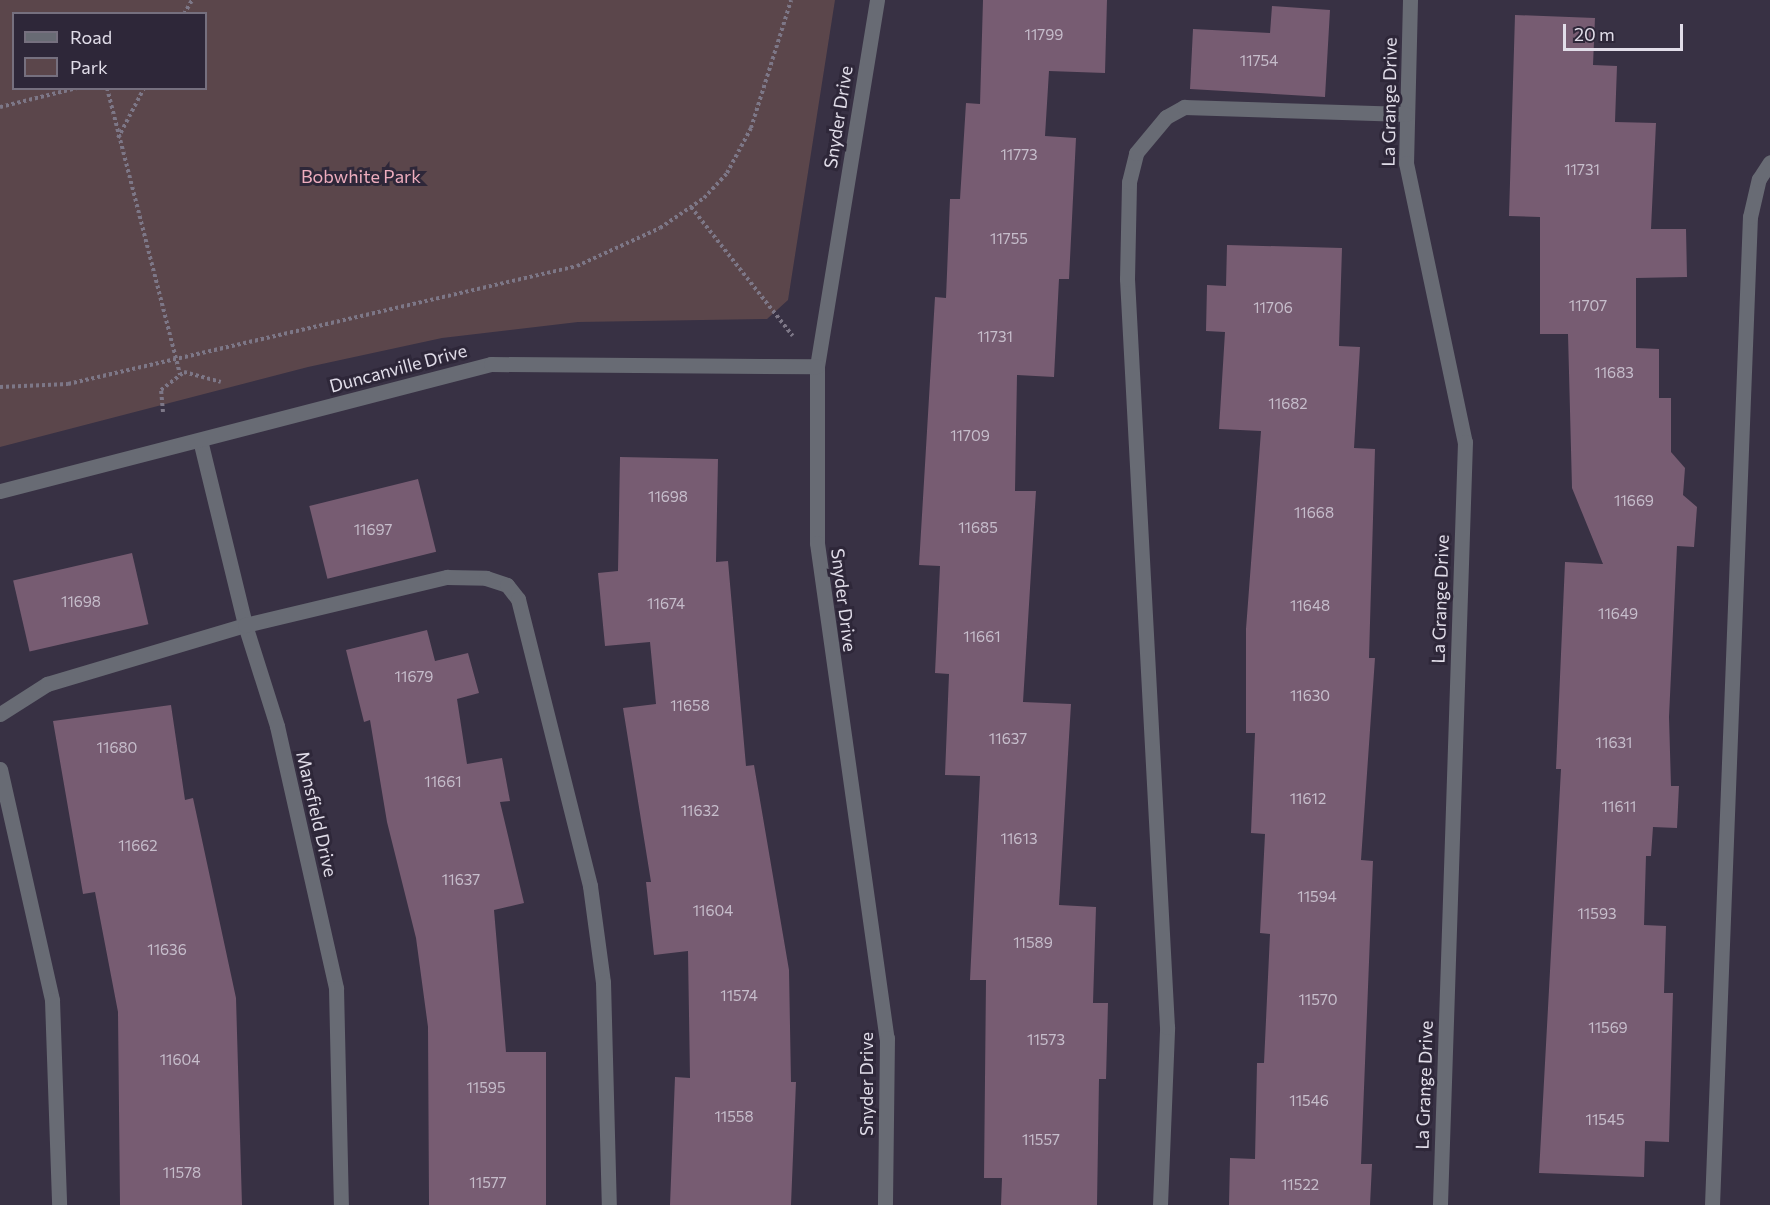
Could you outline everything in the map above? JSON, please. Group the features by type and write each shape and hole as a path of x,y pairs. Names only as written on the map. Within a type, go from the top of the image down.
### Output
{"street":[{"name":"Snyder Drive","path":"877,0 817,366 817,543 887,1038 885,1205"},
{"name":"La Grange Drive","path":"1410,0 1406,163 1465,442 1440,1205"},
{"path":"1160,1205 1167,1027 1127,279 1129,182 1136,153 1166,117 1184,107 1406,114"},
{"path":"1712,1205 1750,217 1759,179 1770,162"},
{"name":"Duncanville Drive","path":"0,491 491,364 817,366"},
{"name":"Mansfield Drive","path":"200,440 245,625 277,726 336,988 341,1205"},
{"path":"0,714 47,684 245,625 447,577 486,578 507,585 518,599 590,886 603,982 609,1205"},
{"path":"0,770 52,1000 59,1205"}],"path":[{"path":"0,387 68,384 577,266 660,228 691,207 727,173 751,128 791,0"},
{"path":"0,107 69,90"},
{"path":"107,90 180,375"},
{"path":"118,138 143,90"},
{"path":"691,207 817,366"},
{"path":"163,412 161,390 180,375 221,382"}],"green space":[{"name":"Bobwhite Park","path":"0,0 835,0 788,300 767,319 578,322 442,338 308,367 0,447"}],"building":[{"path":"983,0 1107,0 1105,73 1049,71 1045,136 1076,138 1069,279 1059,279 1054,377 1017,375 1015,491 1036,491 1023,702 1071,704 1059,905 1096,907 1093,1003 1108,1003 1106,1079 1099,1079 1097,1205 1001,1205 1002,1178 984,1178 986,980 970,980 980,776 945,775 949,674 935,673 940,566 919,565 935,297 946,298 950,199 960,199 966,103 980,104"},
{"path":"1272,6 1330,10 1325,97 1190,89 1193,29 1270,33"},
{"path":"1515,15 1595,18 1593,65 1617,66 1615,122 1656,123 1651,229 1686,229 1687,277 1636,278 1636,348 1659,349 1659,398 1671,398 1671,452 1685,468 1683,495 1697,507 1694,547 1677,546 1669,717 1671,786 1679,786 1677,828 1653,827 1651,856 1646,856 1644,925 1666,926 1664,993 1673,993 1669,1142 1645,1141 1644,1177 1539,1173 1561,769 1556,769 1565,562 1603,564 1572,488 1568,334 1540,334 1540,217 1509,216"},
{"path":"1227,245 1342,248 1339,346 1360,347 1354,448 1375,449 1369,658 1375,658 1361,860 1373,861 1361,1164 1372,1164 1370,1205 1229,1205 1230,1158 1255,1159 1257,1063 1264,1063 1270,934 1260,933 1265,834 1251,833 1255,733 1246,733 1246,629 1261,431 1219,429 1225,332 1206,331 1207,285 1226,286"},
{"path":"620,457 718,459 716,562 728,561 746,766 754,765 789,970 791,1082 796,1082 791,1205 670,1205 675,1077 690,1078 688,951 654,955 646,882 651,882 623,708 656,704 650,642 605,646 598,573 618,571"},
{"path":"418,479 436,552 327,579 309,506"},
{"path":"132,553 148,624 30,652 13,580"},
{"path":"427,630 435,661 468,653 479,693 457,699 467,764 502,758 510,801 500,802 524,903 494,910 506,1052 546,1052 546,1205 429,1205 428,1027 416,938 387,822 370,720 364,722 346,650"},
{"path":"171,705 185,800 193,798 236,998 242,1205 120,1205 118,1012 95,892 83,894 53,721"}]}
